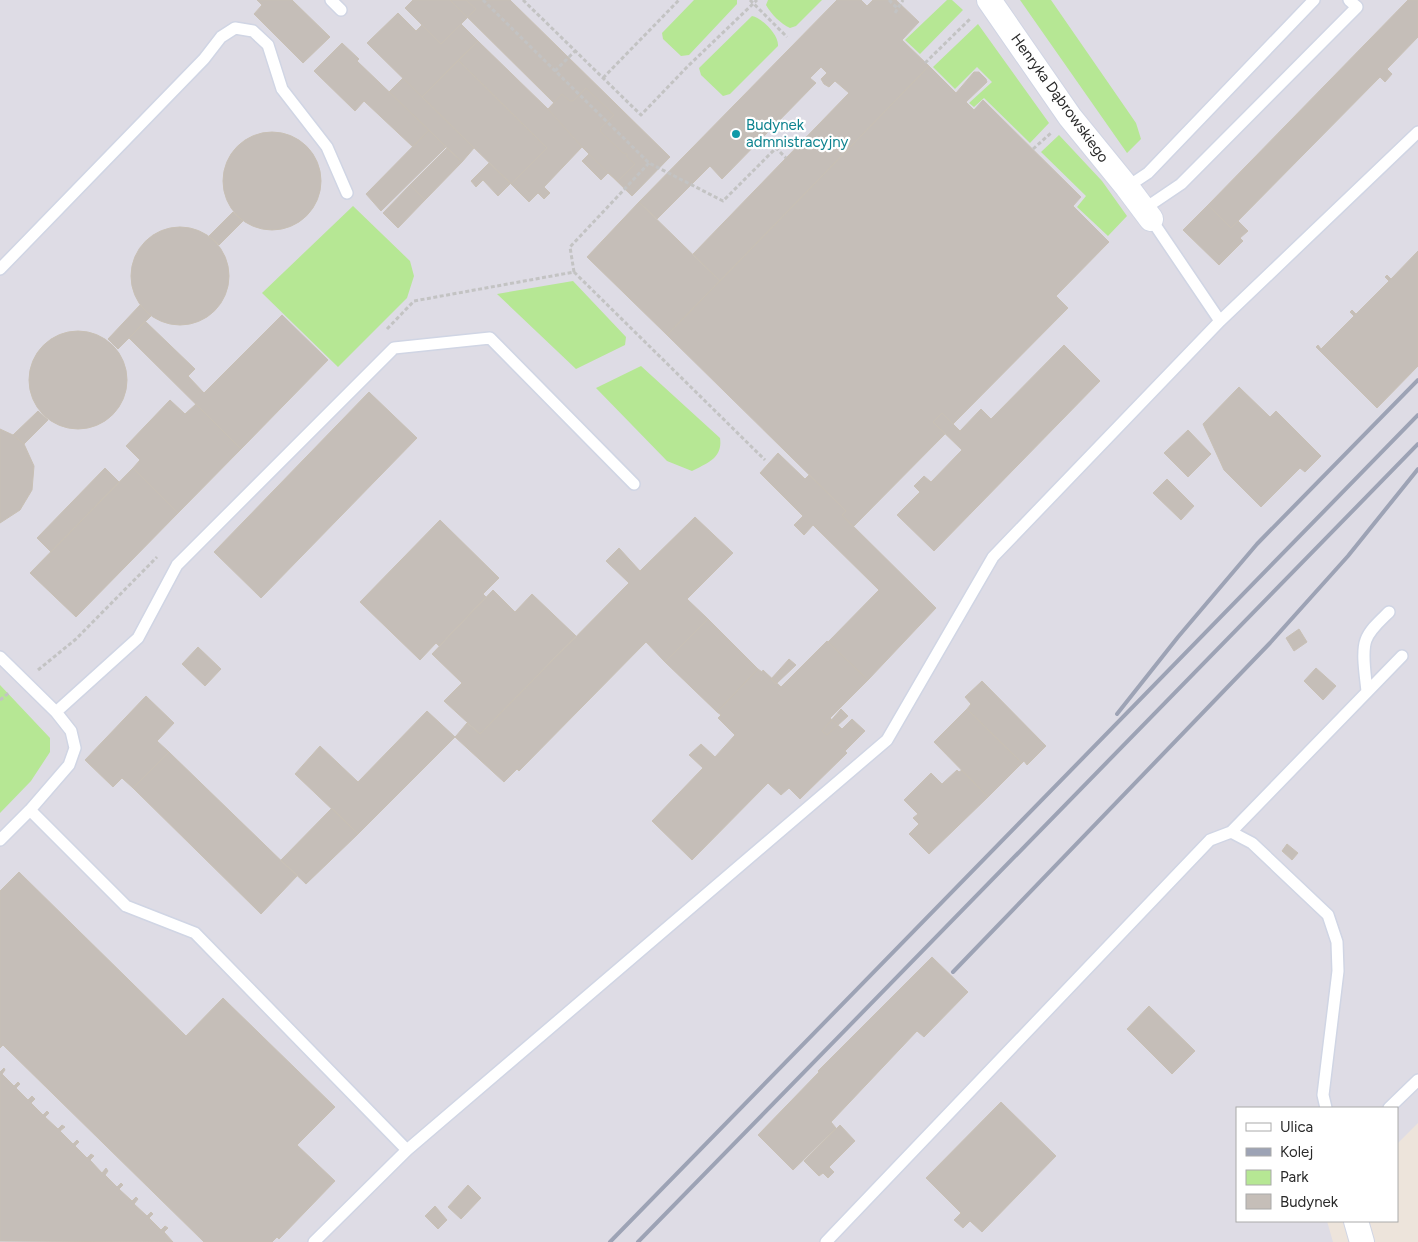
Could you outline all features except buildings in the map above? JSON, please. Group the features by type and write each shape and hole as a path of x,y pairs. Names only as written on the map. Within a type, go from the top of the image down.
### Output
{"street":[{"name":"Henryka Dąbrowskiego","path":"989,0 1070,117 1147,214"},
{"path":"1356,1222 1362,1242"}],"lane":[{"path":"330,0 341,10"},
{"path":"1127,187 1148,173 1314,0"},
{"path":"1220,321 1147,214 1181,184 1356,7 1349,0"},
{"path":"0,269 204,59 221,37 235,28 253,31 268,45 282,89 327,147 347,193"},
{"path":"314,1242 407,1150 886,740 993,557 1220,321 1418,132"},
{"path":"56,712 138,638 177,565 394,348 490,338 634,484"},
{"path":"1367,692 1366,640 1372,630 1389,612"},
{"path":"826,1242 1210,840 1231,832 1402,656"},
{"path":"0,657 56,712 71,731 75,748 68,765 30,810 0,840"},
{"path":"30,810 126,906 195,933 407,1150"},
{"path":"1231,832 1252,843 1328,915 1336,942 1338,971 1323,1095 1326,1107"},
{"path":"1389,1107 1418,1080"}],"path":[{"path":"483,0 649,163 723,201 776,148 786,158"},
{"path":"523,0 641,115 756,0"},
{"path":"603,78 679,0"},
{"path":"750,0 787,37"},
{"path":"889,0 898,9"},
{"path":"895,13 903,0"},
{"path":"925,62 989,0"},
{"path":"556,71 575,51"},
{"path":"649,163 570,247 574,272 765,460"},
{"path":"386,329 414,301 574,272"},
{"path":"24,681 76,639 160,554"},
{"path":"0,700 11,691 17,698"}],"shaded area":[{"path":"0,0 1418,0 1418,1123 1398,1143 1398,1107 1236,1107 1236,1222 1327,1222 1333,1242 0,1242"}],"green space":[{"path":"694,0 737,0 737,4 689,55 681,56 663,39 662,33"},
{"path":"768,0 822,0 796,26 790,28 771,12 766,5"},
{"path":"947,0 952,0 963,10 920,54 905,40"},
{"path":"1020,0 1051,0 1136,123 1141,139 1127,153"},
{"path":"752,16 760,20 773,32 778,46 730,94 723,96 701,75 699,68"},
{"path":"978,24 1049,123 1030,143 984,98 974,107 969,103 992,82 977,67 955,89 933,67"},
{"path":"1059,135 1102,181 1127,216 1108,236 1077,207 1086,196 1041,152"},
{"path":"353,206 410,261 414,276 407,298 338,367 262,293"},
{"path":"573,281 626,337 625,345 576,369 497,294"},
{"path":"641,366 720,438 719,450 713,459 692,471 667,461 596,388"},
{"path":"0,685 50,738 50,752 31,781 0,813"}],"railway":[{"path":"1117,714 1178,637 1257,544 1418,380"},
{"path":"610,1242 1418,415"},
{"path":"638,1242 1418,444"},
{"path":"953,972 1270,643 1348,556 1418,469"}],"place":[{"name":"Budynek admnistracyjny","path":"736,134"}]}
